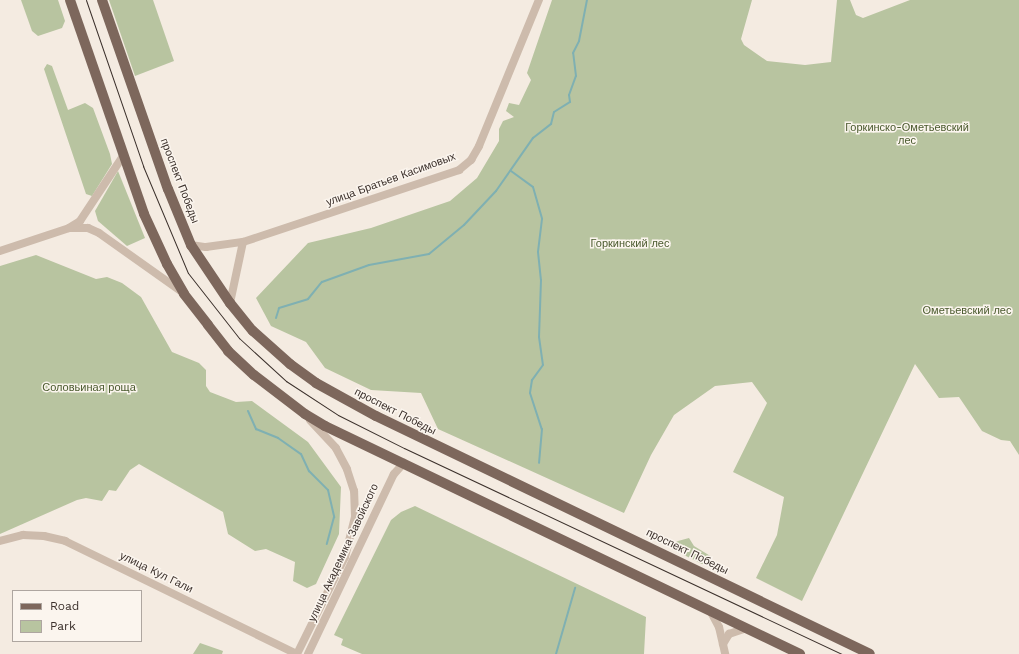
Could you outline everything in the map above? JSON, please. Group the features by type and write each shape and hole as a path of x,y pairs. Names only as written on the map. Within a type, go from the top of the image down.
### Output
{"main road":[{"path":"70,0 144,214 167,264 184,294 228,350 259,379 304,414 800,654"},
{"name":"проспект Победы","path":"102,0 168,189 191,245 230,304 253,331 290,364 341,398 870,654"}],"street":[{"name":"улица Братьев Касимовых","path":"191,245 206,247 243,242 460,170 471,160 479,146 539,0"},
{"path":"0,251 69,228 80,221 89,210 123,156"},
{"path":"69,228 88,228 99,232 184,294"},
{"path":"230,304 243,242"},
{"name":"улица Академика Завойского","path":"297,654 345,557 355,517 354,491 347,469 336,448 304,414"},
{"name":"улица Академика Завойского","path":"308,654 394,474 404,463"},
{"name":"улица Кул Гали","path":"0,541 23,535 44,536 65,541 297,654"},
{"path":"711,612 723,644 725,654"},
{"path":"723,644 729,634 746,628"}],"green space":[{"path":"21,0 58,0 65,21 62,28 38,36 32,31"},
{"path":"109,0 153,0 174,61 135,76"},
{"name":"Горкинский лес","path":"552,0 752,0 741,39 744,45 767,61 805,65 831,62 837,0 850,0 856,15 863,18 910,0 1019,0 1019,455 1010,441 1001,440 982,431 959,397 939,398 915,364 802,601 756,578 777,535 784,497 733,472 767,403 752,382 715,386 674,415 651,455 624,513 438,429 421,393 371,390 325,368 306,342 271,326 256,298 308,243 371,228 450,201 477,178 499,141 499,129 503,121 514,117 506,111 509,103 519,105 531,80 527,73"},
{"path":"47,64 52,66 68,110 85,103 93,108 110,154 112,164 92,196 86,194 44,69"},
{"path":"118,171 145,238 127,246 98,221 95,211"},
{"name":"Соловьиная роща","path":"36,255 96,279 107,277 122,283 141,297 172,352 199,363 206,370 206,386 210,392 236,402 252,401 308,442 341,487 339,534 316,584 307,588 293,581 295,562 266,549 255,551 228,534 223,512 139,464 130,470 116,491 109,490 102,501 86,498 77,500 0,534 0,266"},
{"path":"415,506 646,617 644,654 362,654 341,645 343,639 334,635 391,520 401,512"},
{"path":"689,538 694,546 712,557 709,563 702,564 672,549 673,544"},
{"path":"200,643 223,651 222,654 193,654"}],"waterway":[{"path":"276,318 279,308 308,299 322,282 369,265 429,254 464,225 496,191 533,138 551,124 554,112 570,102 569,95 576,76 573,53 579,41 587,0"},
{"path":"511,171 533,187 542,219 538,252 541,280 539,337 543,365 532,380 530,393 542,429 539,463"},
{"path":"248,411 256,429 278,438 301,454 309,471 328,490 334,517 327,544"},
{"path":"556,654 575,588"}],"tram line":[{"path":"86,0 143,166 188,273 239,338 286,381 338,415 404,448 842,654"}],"park label":[{"name":"Горкинско-Ометьевский лес","path":"907,135"},
{"name":"Ометьевский лес","path":"967,311"}]}
